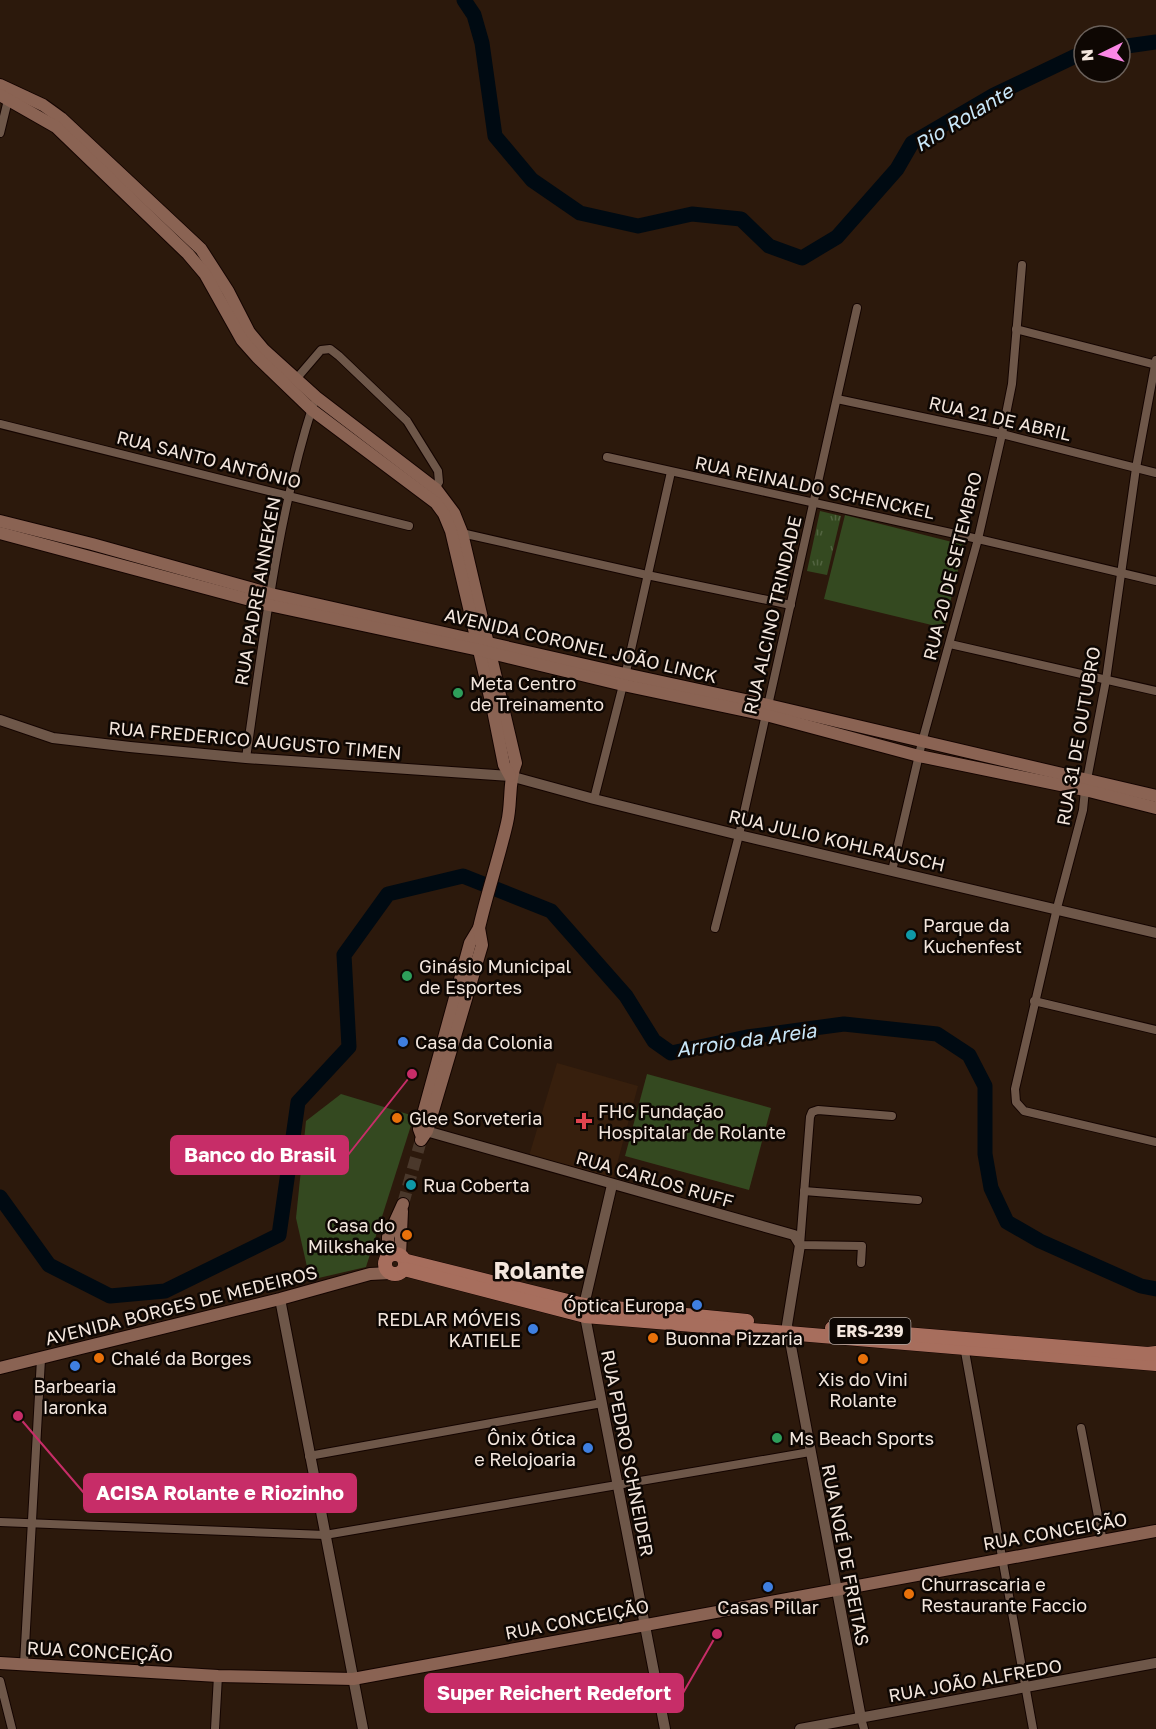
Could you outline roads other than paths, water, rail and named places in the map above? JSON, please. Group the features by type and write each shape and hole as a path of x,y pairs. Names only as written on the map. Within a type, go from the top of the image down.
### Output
{"main road":[{"path":"5,93 43,105 61,118 188,254 205,274 242,340 312,410 432,493"},
{"path":"114,175 201,249 216,270 249,332 275,362 297,378 316,397 454,513 497,709 516,763 510,776 511,804 498,860 479,928 470,943 455,1018 422,1134"},
{"name":"AVENIDA CORONEL JOÃO LINCK","path":"0,521 92,544 270,599"},
{"name":"AVENIDA CORONEL JOÃO LINCK","path":"0,533 270,599 624,680 922,742 1086,785 1156,808"},
{"name":"AVENIDA CORONEL JOÃO LINCK","path":"767,710 919,756 1156,796"},
{"path":"395,1262 402,1206"},
{"name":"ERS-239","path":"395,1262 585,1311 963,1344 1156,1365"},
{"name":"AVENIDA BORGES DE MEDEIROS","path":"0,1368 280,1299 370,1274 395,1262"},
{"name":"ERS-239","path":"963,1344 1156,1353"},
{"name":"RUA CONCEIÇÃO","path":"0,1663 218,1676 353,1679 1156,1531"}],"street":[{"path":"0,133 5,93"},
{"name":"RUA 20 DE SETEMBRO","path":"892,871 922,742 978,539 1002,434 1012,384 1022,265"},
{"name":"RUA ALCINO TRINDADE","path":"715,928 739,835 857,308"},
{"path":"1016,328 1156,363"},
{"path":"297,378 320,351 327,349 333,351 407,421 438,471 440,482 432,493"},
{"name":"RUA 31 DE OUTUBRO","path":"1156,363 1136,468 1106,680 1083,810 1056,908 1015,1089 1016,1102 1024,1111 1156,1142"},
{"name":"RUA PADRE ANNEKEN","path":"246,758 270,599 290,495 316,397"},
{"name":"RUA 21 DE ABRIL","path":"837,399 1002,434 1156,473"},
{"name":"RUA SANTO ANTÔNIO","path":"0,424 409,526"},
{"name":"RUA REINALDO SCHENCKEL","path":"607,457 1156,581"},
{"path":"594,799 624,680 671,472"},
{"path":"457,532 791,605"},
{"path":"950,644 1156,690"},
{"name":"RUA FREDERICO AUGUSTO TIMEN","path":"0,720 53,738 246,758 510,776"},
{"name":"RUA JULIO KOHLRAUSCH","path":"510,776 739,835 1156,933"},
{"path":"1034,1000 1156,1030"},
{"path":"861,1263 862,1245 800,1245 810,1117 812,1112 818,1110 891,1116"},
{"name":"RUA CARLOS RUFF","path":"422,1134 787,1232 794,1235 800,1245"},
{"name":"RUA PEDRO SCHNEIDER","path":"612,1185 585,1311 665,1729"},
{"path":"804,1191 918,1200"},
{"name":"RUA NOÉ DE FREITAS","path":"800,1245 788,1329 863,1724"},
{"path":"280,1299 363,1729"},
{"path":"963,1344 1033,1729"},
{"path":"24,1664 41,1359"},
{"path":"309,1456 602,1403"},
{"path":"1081,1428 1104,1542"},
{"path":"0,1522 325,1535 810,1452"},
{"name":"RUA JOÃO ALFREDO","path":"800,1729 863,1724 1026,1688 1156,1663"},
{"path":"215,1729 218,1676"},
{"path":"0,1681 12,1729"}],"waterway":[{"name":"Rio Rolante","path":"464,0 474,15 482,43 495,136 532,180 580,213 638,226 692,214 741,219 769,246 802,258 837,237 897,169 912,143 994,95 1072,58"},
{"name":"Rio Rolante","path":"1132,45 1156,42"},
{"name":"Arroio da Areia","path":"0,1197 49,1265 110,1296 165,1291 279,1235 298,1102 349,1047 344,955 388,894 463,876 551,911 626,996 654,1041 671,1053 747,1037 844,1024 937,1034 969,1055 985,1086 985,1154 991,1188 1007,1222 1040,1241 1141,1286 1156,1289"}],"tunnel":[{"path":"403,1204 421,1140"}],"place":[{"name":"Meta Centro de Treinamento","path":"458,693"},
{"name":"Parque da Kuchenfest","path":"911,935"},
{"name":"Ginásio Municipal de Esportes","path":"407,976"},
{"name":"Casa da Colonia","path":"403,1042"},
{"name":"Banco do Brasil","path":"412,1074"},
{"name":"Glee Sorveteria","path":"397,1118"},
{"name":"FHC Fundação Hospitalar de Rolante","path":"584,1121"},
{"name":"Rua Coberta","path":"411,1185"},
{"name":"Casa do Milkshake","path":"407,1235"},
{"name":"Óptica Europa","path":"697,1305"},
{"name":"REDLAR MÓVEIS KATIELE","path":"533,1329"},
{"name":"Buonna Pizzaria","path":"653,1338"},
{"name":"Chalé da Borges","path":"99,1358"},
{"name":"Xis do Vini Rolante","path":"863,1359"},
{"name":"Barbearia Iaronka","path":"75,1366"},
{"name":"ACISA Rolante e Riozinho","path":"18,1416"},
{"name":"Ms Beach Sports","path":"777,1438"},
{"name":"Ônix Ótica e Relojoaria","path":"588,1448"},
{"name":"Casas Pillar","path":"768,1587"},
{"name":"Churrascaria e Restaurante Faccio","path":"909,1594"},
{"name":"Super Reichert Redefort","path":"717,1634"}],"district":[{"name":"Rolante","path":"539,1269"}]}
